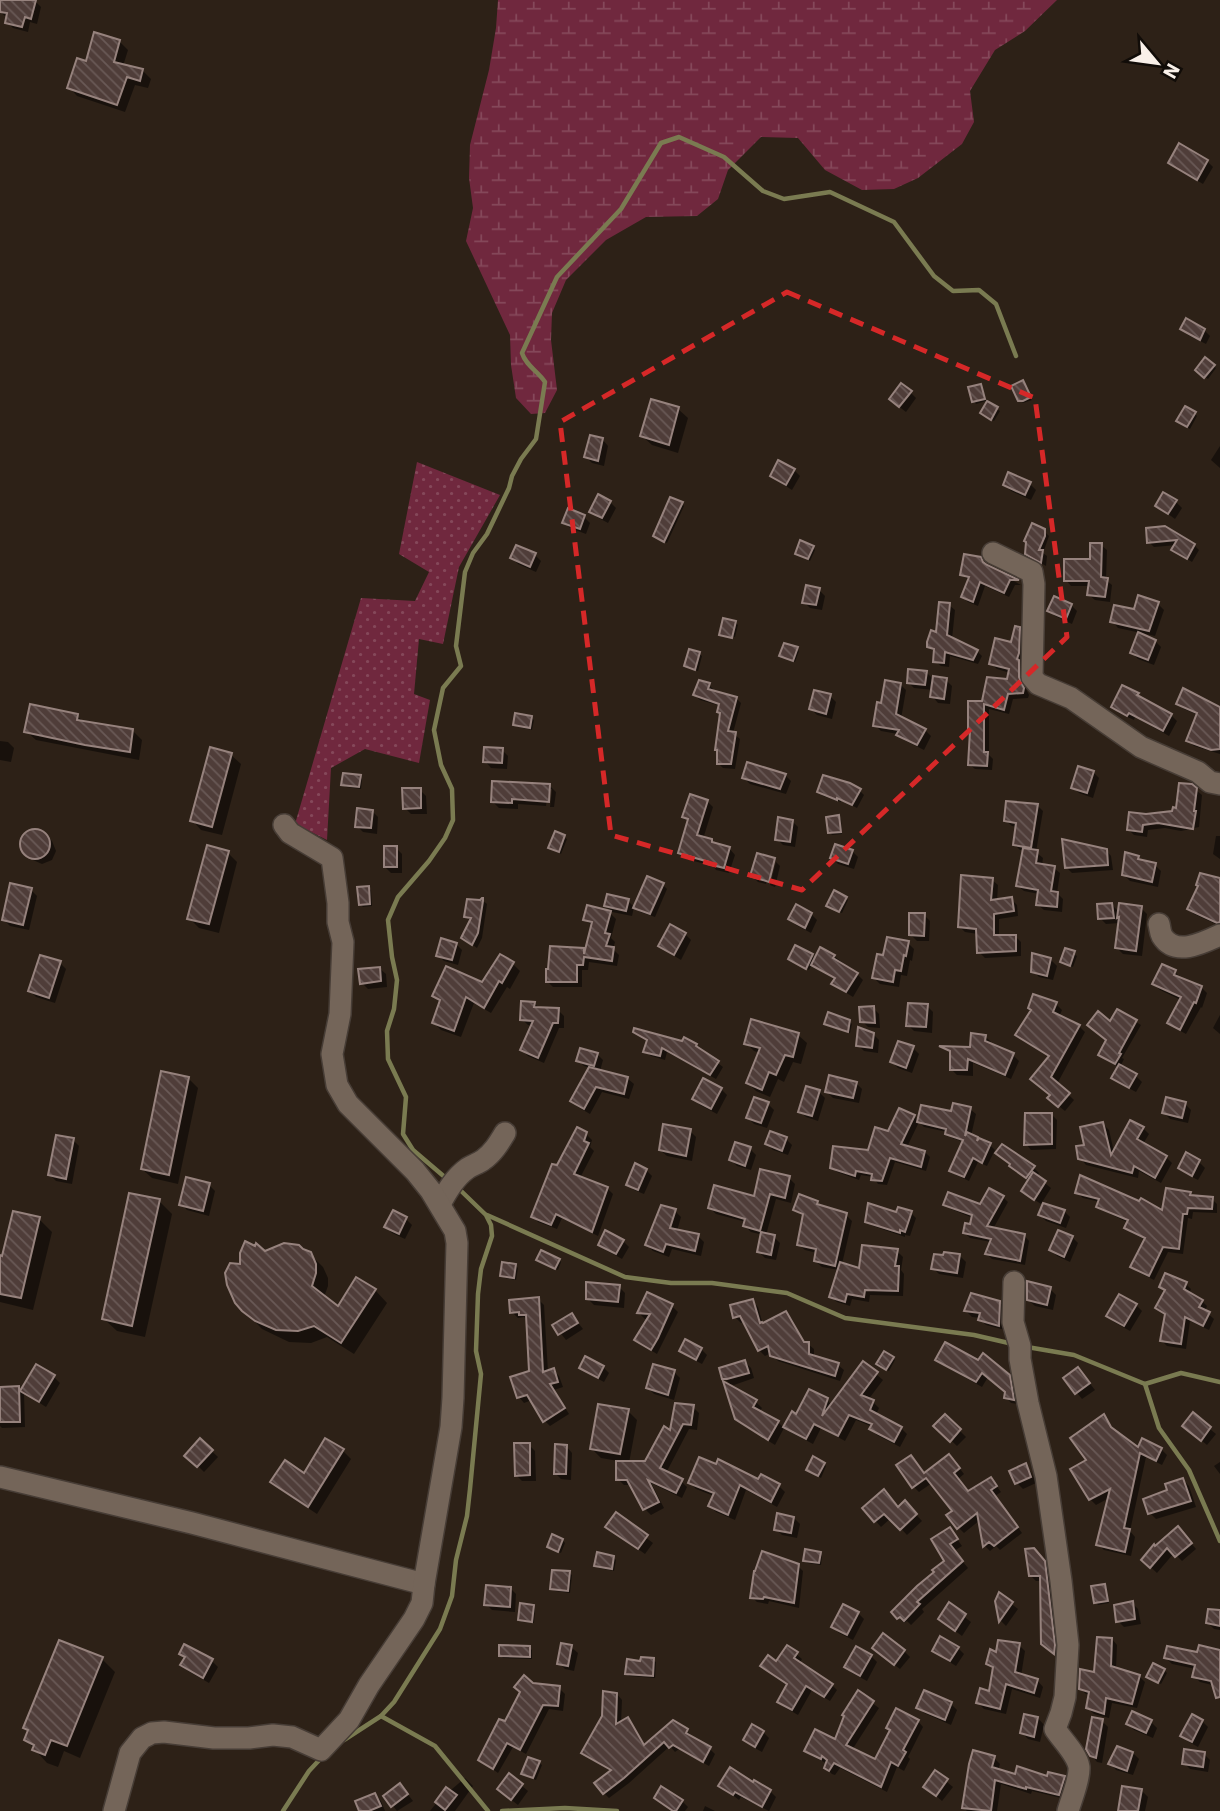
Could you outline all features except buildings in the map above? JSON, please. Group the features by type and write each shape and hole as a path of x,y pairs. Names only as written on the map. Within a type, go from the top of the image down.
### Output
{"street":[{"path":"993,553 1032,572 1032,677 1038,684 1071,698 1141,747 1198,772 1210,782 1220,784"},
{"path":"114,1811 130,1753 142,1738 152,1733 214,1738 273,1735 292,1737 321,1751 349,1720 369,1685 414,1619 422,1602 451,1427 457,1243 455,1231 440,1204 415,1171 348,1104 337,1085 332,1054 340,1014 343,942 338,922 332,858 290,833 284,825"},
{"path":"1159,924 1162,936 1172,944 1187,948 1220,935"},
{"path":"440,1204 459,1176 485,1159 505,1133"},
{"path":"1014,1282 1013,1322 1020,1346 1028,1403 1046,1476 1069,1645 1065,1697 1055,1729 1079,1768 1068,1811"},
{"path":"0,1477 192,1523 424,1584"}],"highlighted area":[{"path":"787,292 1035,398 1067,637 802,890 611,835 560,422"}],"green space":[{"path":"498,0 1057,0 1025,31 995,50 970,91 974,122 962,144 918,178 894,189 862,190 825,170 798,138 761,137 728,170 718,199 697,216 646,217 606,240 566,280 552,313 551,340 557,390 545,413 531,414 516,398 510,335 466,241 473,208 469,178 470,145 489,70"},
{"path":"417,462 500,495 459,567 443,644 419,639 414,694 430,700 419,763 365,749 331,768 327,840 295,824 361,598 415,601 429,572 399,554"}],"waterway":[{"path":"447,1179 413,1150 403,1134 406,1097 388,1059 387,1031 394,1009 397,980 388,920 398,897 429,861 445,838 453,820 452,789 441,765 434,730 443,688 461,666 456,646 465,572 473,553 487,534 521,459 536,439 545,382 522,353 557,277 621,209 661,143 679,137 724,157 763,191 784,199 830,192 894,222 934,276 953,291 979,290 996,304 1016,356"},
{"path":"344,1740 381,1716 394,1702 440,1629 452,1596 456,1560 467,1516 481,1374 476,1351 478,1294 481,1269 492,1236 486,1215 458,1188"},
{"path":"487,1215 625,1277 671,1283 712,1283 787,1293 845,1318 974,1335 1013,1344"},
{"path":"1027,1347 1074,1355 1145,1384 1181,1373 1220,1382"},
{"path":"1145,1384 1159,1428 1189,1470 1220,1541"},
{"path":"381,1716 435,1746 488,1811"},
{"path":"283,1811 309,1771 323,1756"},
{"path":"502,1811 565,1808 617,1811"}]}
